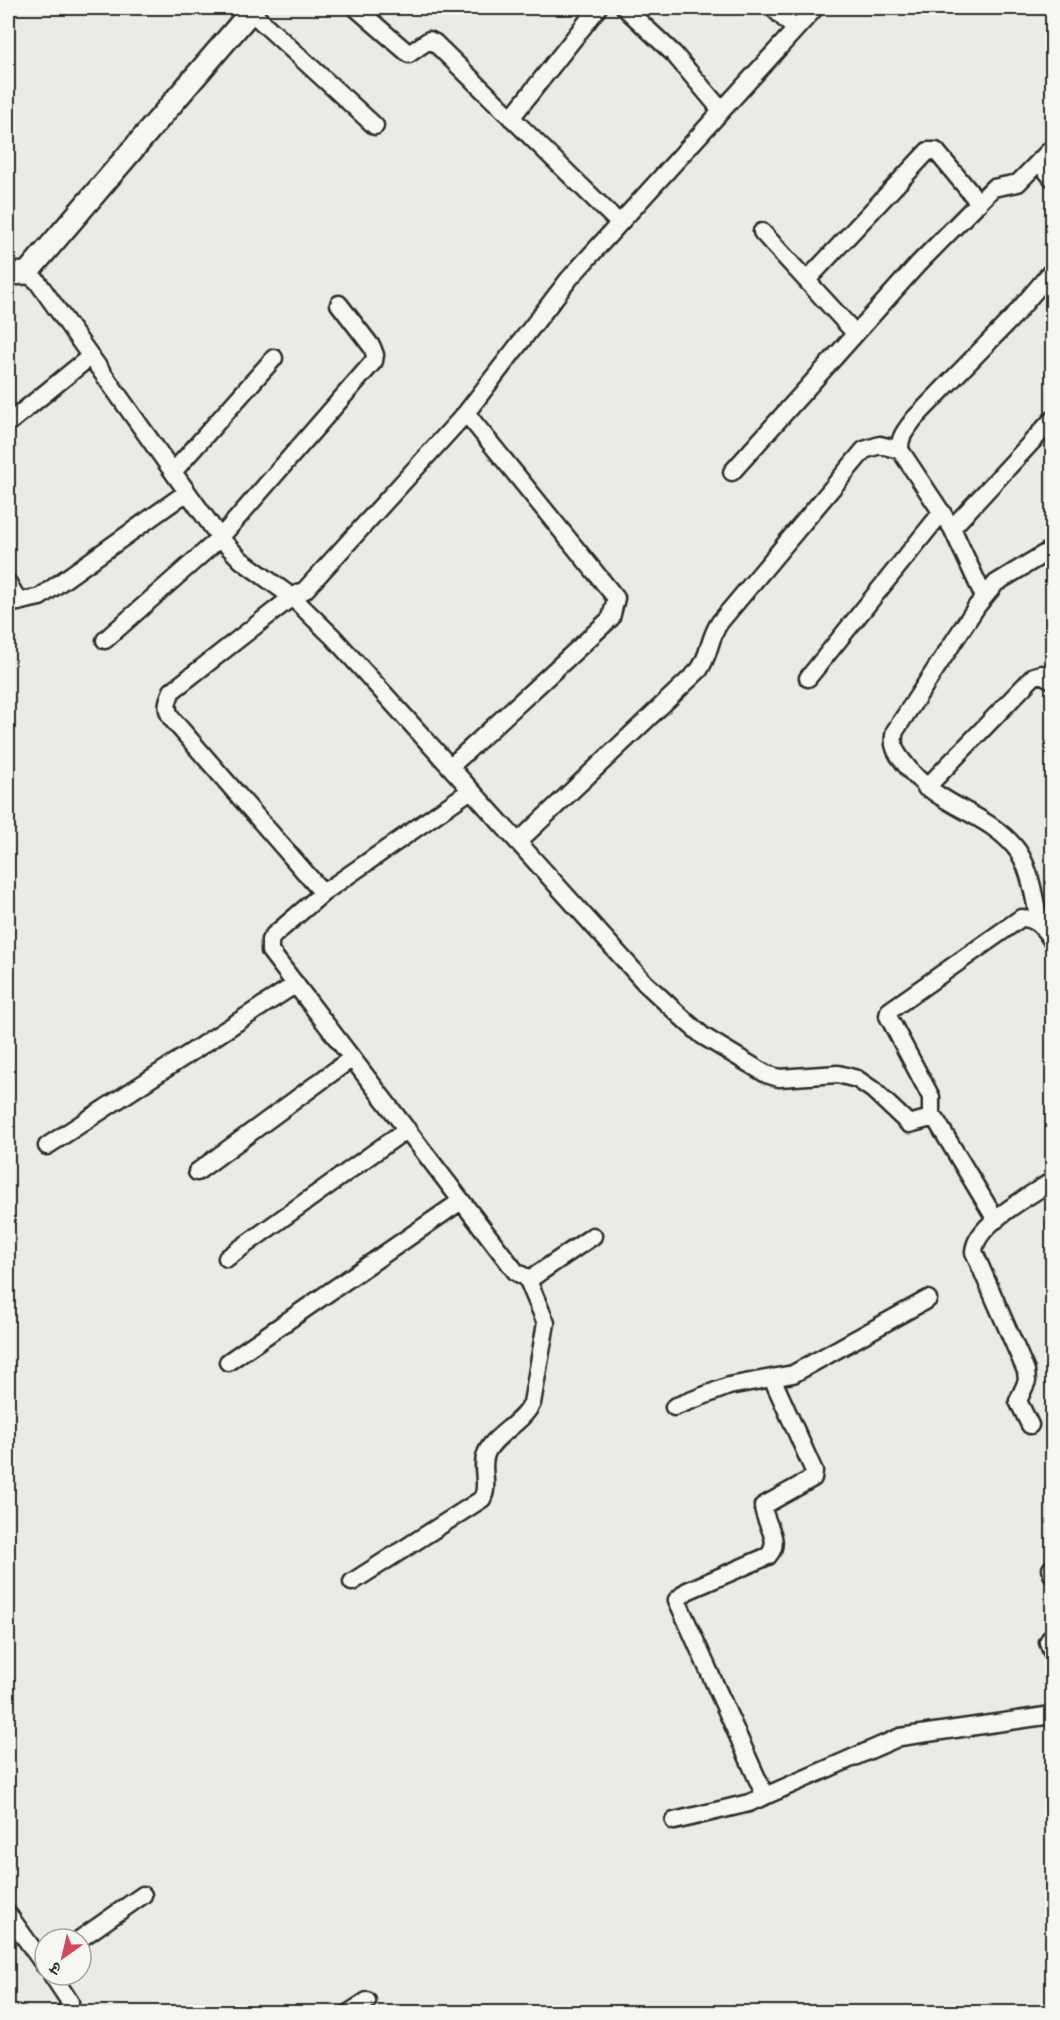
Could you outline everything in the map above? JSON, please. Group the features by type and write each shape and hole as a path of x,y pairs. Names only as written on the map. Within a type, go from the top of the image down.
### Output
{"street":[{"path":"359,8 409,54 423,42 429,40 435,43 619,223"},
{"path":"511,118 598,8"},
{"path":"626,8 674,54 721,110"},
{"path":"773,8 795,29"},
{"path":"323,893 167,712 167,702 172,691 292,597 305,590 466,413 569,279 815,8"},
{"path":"375,126 253,10 17,273 37,281 220,538 241,560 292,597 333,637 645,983 703,1036 766,1074 779,1078 838,1074 857,1079 873,1090 909,1124 931,1118 939,1123 996,1220"},
{"path":"732,472 855,333 979,202 993,188 1018,183 1053,148"},
{"path":"807,280 928,151 936,151 979,202"},
{"path":"1039,162 1053,178"},
{"path":"762,232 855,333"},
{"path":"984,597 952,528 900,450 902,435 914,419 949,385 1053,271"},
{"path":"105,640 220,538 374,361 375,355 372,347 339,304"},
{"path":"11,421 91,356"},
{"path":"173,472 274,358"},
{"path":"450,767 611,618 616,598 466,413"},
{"path":"952,528 1053,420"},
{"path":"518,842 699,670 709,653 711,639 720,622 864,450 880,445 900,450"},
{"path":"8,583 13,603 40,597 188,492"},
{"path":"808,678 942,512"},
{"path":"1040,924 1024,861 1014,846 995,829 926,788 897,753 892,741 895,731 984,597 996,583 1053,549"},
{"path":"926,788 1034,676 1041,674 1053,680"},
{"path":"352,1582 482,1500 487,1491 484,1463 486,1453 527,1413 532,1403 546,1323 527,1278 516,1272 270,951 270,940 323,893 471,790"},
{"path":"931,1118 931,1096 888,1016 889,1011 1021,918 1028,918 1040,924 1053,940"},
{"path":"47,1146 296,984"},
{"path":"196,1172 352,1058"},
{"path":"227,1258 406,1129"},
{"path":"1030,1425 1018,1401 1020,1392 1027,1381 1026,1371 974,1252 977,1236 1053,1180"},
{"path":"228,1362 461,1201"},
{"path":"527,1278 593,1236"},
{"path":"674,1407 729,1386 773,1380 793,1374 928,1299"},
{"path":"765,1796 677,1600 687,1591 768,1556 774,1550 775,1540 763,1506 813,1478 814,1471 773,1380"},
{"path":"1053,1636 1048,1642 1053,1652"},
{"path":"674,1821 749,1803 900,1737 1053,1715"},
{"path":"93,1930 143,1895"},
{"path":"8,1914 33,1949"},
{"path":"60,1987 70,2002 66,2013"},
{"path":"351,2013 367,2001"}]}
